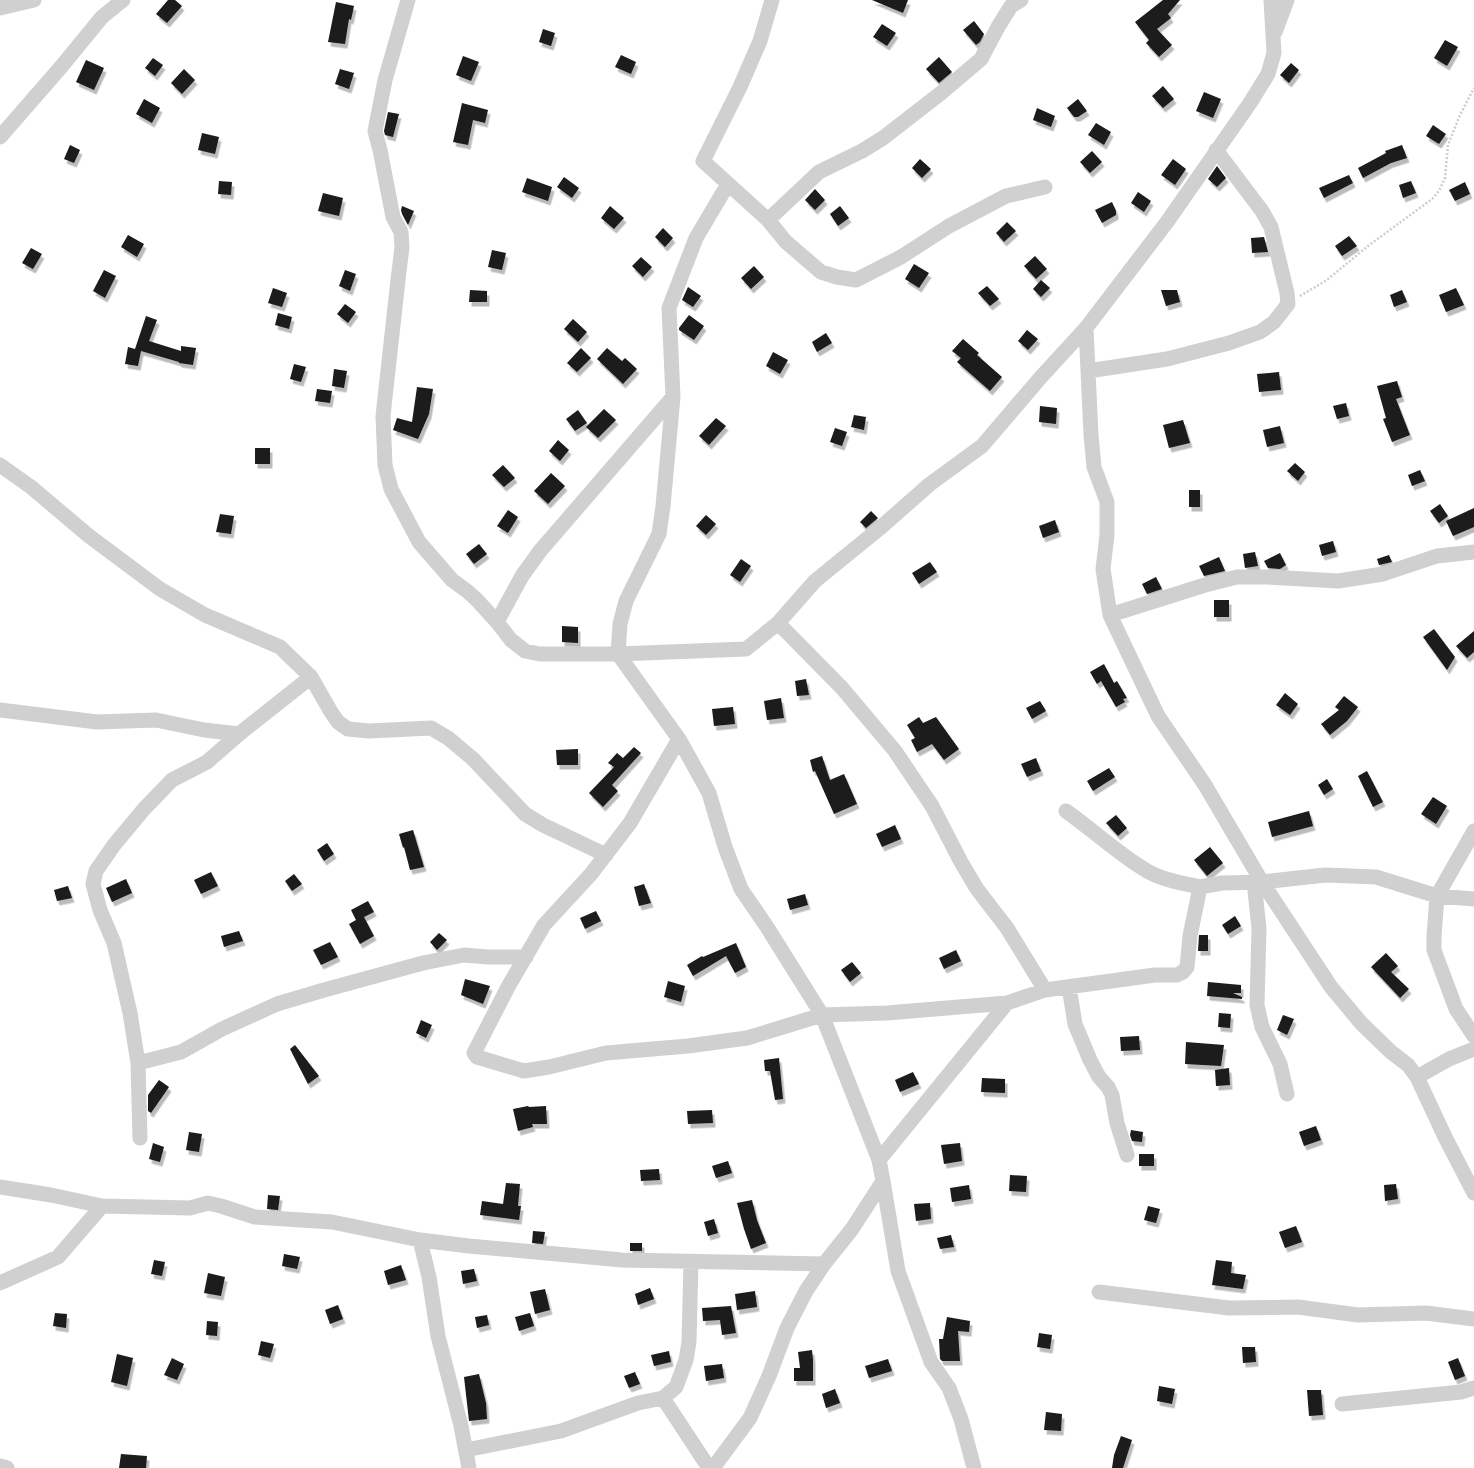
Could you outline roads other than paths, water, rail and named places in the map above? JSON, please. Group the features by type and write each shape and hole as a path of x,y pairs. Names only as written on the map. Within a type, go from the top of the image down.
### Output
{"street":[{"path":"0,8 34,0"},
{"path":"0,137 102,17 123,0"},
{"path":"408,0 385,80 375,131 393,217 401,232 402,247 383,416 385,465 391,489 418,542 452,580 467,591 497,622 511,640 524,651 540,654 618,654 746,649 778,623 815,581 880,528 930,484 982,446 1041,377 1086,328 1167,222 1250,103 1268,74 1274,53 1272,39 1271,0"},
{"path":"772,0 760,41 740,87 703,162 768,220 786,242 821,272 837,277 856,280 901,256 949,226 1006,196 1045,187"},
{"path":"768,220 819,172 883,138 941,93 981,59 998,26 1011,6 1021,0"},
{"path":"1272,39 1287,0"},
{"path":"1088,371 1167,359 1235,341 1260,332 1270,326 1288,304 1286,286 1271,228 1262,211 1216,150"},
{"path":"728,184 696,238 669,308 673,397 659,534 626,601 620,624 618,654 679,739 709,793 725,847 741,889 767,927 822,1015 879,1160 898,1271 931,1362 949,1388 961,1419 974,1468"},
{"path":"1086,328 1094,467 1107,502 1108,535 1103,569 1110,615 1158,716 1205,785 1258,882 1330,987 1361,1024 1391,1052 1408,1065 1417,1077 1445,1137 1474,1193"},
{"path":"497,622 522,576 540,551 673,397"},
{"path":"0,465 31,487 89,536 160,589 205,615 280,647 311,677 338,722 348,729 369,731 431,728 448,738 473,759 525,814 544,825 606,854"},
{"path":"1110,615 1205,584 1238,577 1338,581 1383,574 1437,556 1474,552"},
{"path":"778,623 842,688 895,751 932,806 961,862 978,889 1007,928 1045,990"},
{"path":"140,1138 138,1063 130,1014 114,943 100,910 93,884 96,871 114,844 144,808 172,780 207,762 239,734 311,677"},
{"path":"0,710 96,722 156,720 204,730 239,734"},
{"path":"679,739 630,823 591,874 544,925 508,987 486,1031 476,1047 474,1053 477,1057 524,1071 549,1067 606,1052 688,1046 746,1038 822,1015 887,1013 1008,1002 1045,990 1155,975 1177,975 1183,972 1187,967 1190,936 1200,887"},
{"path":"1066,811 1148,871 1173,882 1200,887 1222,883 1258,882 1325,875 1376,877 1437,896 1474,899"},
{"path":"1474,831 1437,896 1434,936 1434,950 1456,1009 1474,1036"},
{"path":"1258,882 1259,928 1257,1005 1262,1027 1280,1064 1288,1094"},
{"path":"138,1063 181,1052 222,1029 277,1004 423,963 464,955 488,957 526,957"},
{"path":"1069,987 1075,1024 1090,1060 1099,1077 1108,1087 1112,1095 1117,1123 1127,1155"},
{"path":"879,1160 1008,1002"},
{"path":"1417,1077 1449,1059 1474,1049"},
{"path":"714,1468 750,1418 787,1328 806,1291 824,1264 852,1229 883,1182"},
{"path":"0,1188 51,1195 102,1206 190,1208 208,1203 256,1217 332,1222 420,1240 469,1246 622,1260 824,1264"},
{"path":"0,1283 58,1257 102,1206"},
{"path":"420,1240 429,1277 438,1336 452,1386 469,1468"},
{"path":"466,1450 561,1431 638,1403 663,1398 676,1387 686,1360 689,1342 692,1262"},
{"path":"1099,1292 1229,1308 1298,1307 1358,1315 1426,1313 1474,1319"},
{"path":"1342,1404 1461,1392 1474,1388"},
{"path":"663,1398 709,1468"},
{"path":"0,1466 7,1468"}]}
